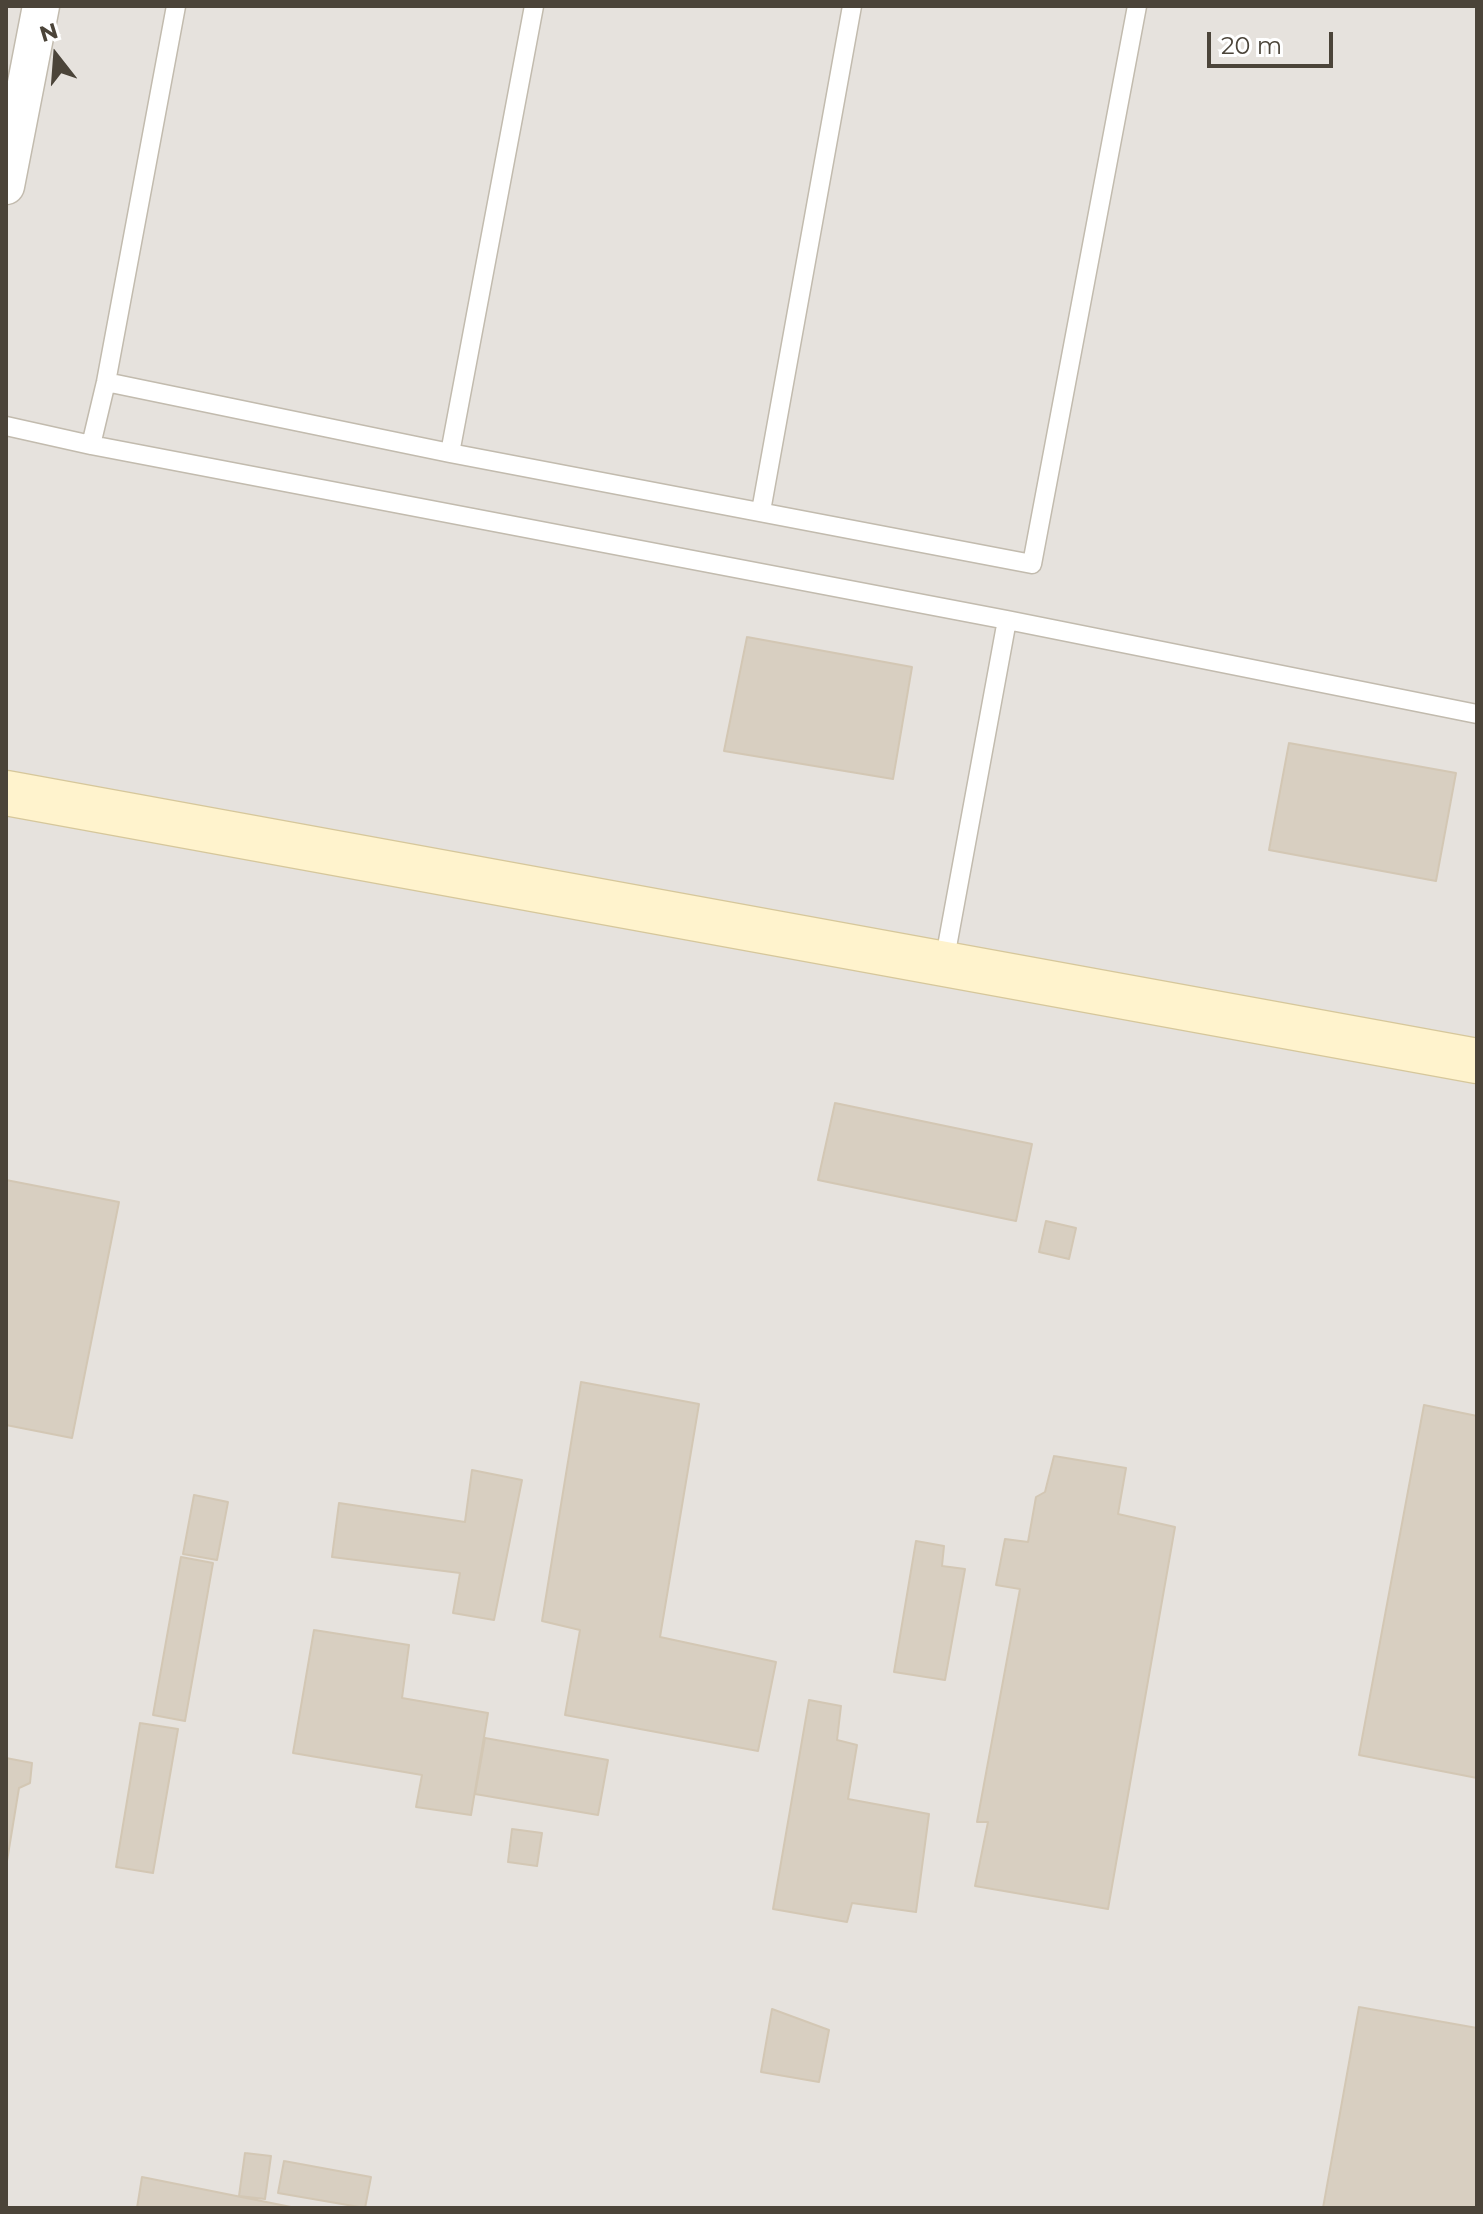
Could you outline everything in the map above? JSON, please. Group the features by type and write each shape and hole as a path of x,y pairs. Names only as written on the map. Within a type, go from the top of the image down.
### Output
{"street":[{"path":"6,186 41,6"},
{"path":"6,793 1477,1061"}],"lane":[{"path":"91,445 106,382 176,6"},
{"path":"450,453 534,6"},
{"path":"761,511 852,6"},
{"path":"106,382 450,453 1032,564 1137,6"},
{"path":"6,426 1477,714"},
{"path":"944,963 1007,620"}],"shaded area":[{"path":"6,6 1477,6 1477,2208 6,2208"}],"building":[{"path":"747,637 912,667 893,779 724,751"},
{"path":"1289,743 1456,773 1436,881 1269,850"},
{"path":"835,1103 1032,1144 1016,1221 818,1180"},
{"path":"6,1180 119,1202 72,1438 6,1425"},
{"path":"1046,1221 1076,1228 1069,1259 1039,1252"},
{"path":"581,1382 699,1404 660,1637 776,1662 758,1751 565,1715 580,1630 542,1621"},
{"path":"1424,1405 1477,1416 1477,1778 1359,1755"},
{"path":"1054,1456 1126,1468 1118,1514 1175,1527 1108,1909 975,1886 988,1822 977,1822 1020,1589 996,1585 1005,1539 1028,1542 1036,1497 1045,1492"},
{"path":"472,1470 522,1480 494,1620 453,1613 460,1573 332,1557 339,1503 465,1522"},
{"path":"194,1495 228,1502 217,1560 183,1554"},
{"path":"916,1541 944,1546 942,1566 965,1569 945,1680 894,1672"},
{"path":"181,1557 213,1563 185,1721 153,1715"},
{"path":"314,1630 409,1645 402,1698 488,1713 471,1815 416,1807 422,1775 293,1753"},
{"path":"809,1700 841,1706 837,1740 857,1745 848,1799 929,1814 916,1912 852,1903 847,1922 773,1909"},
{"path":"140,1723 178,1729 153,1873 116,1867"},
{"path":"485,1738 608,1760 598,1815 475,1794"},
{"path":"6,1758 32,1763 30,1783 19,1788 6,1867"},
{"path":"512,1829 542,1833 537,1866 508,1862"},
{"path":"1359,2007 1477,2028 1477,2208 1323,2208"},
{"path":"772,2009 829,2030 819,2082 761,2072"},
{"path":"245,2153 271,2156 265,2199 239,2196"},
{"path":"284,2161 371,2177 365,2208 278,2193"},
{"path":"142,2177 296,2208 137,2208"}]}
